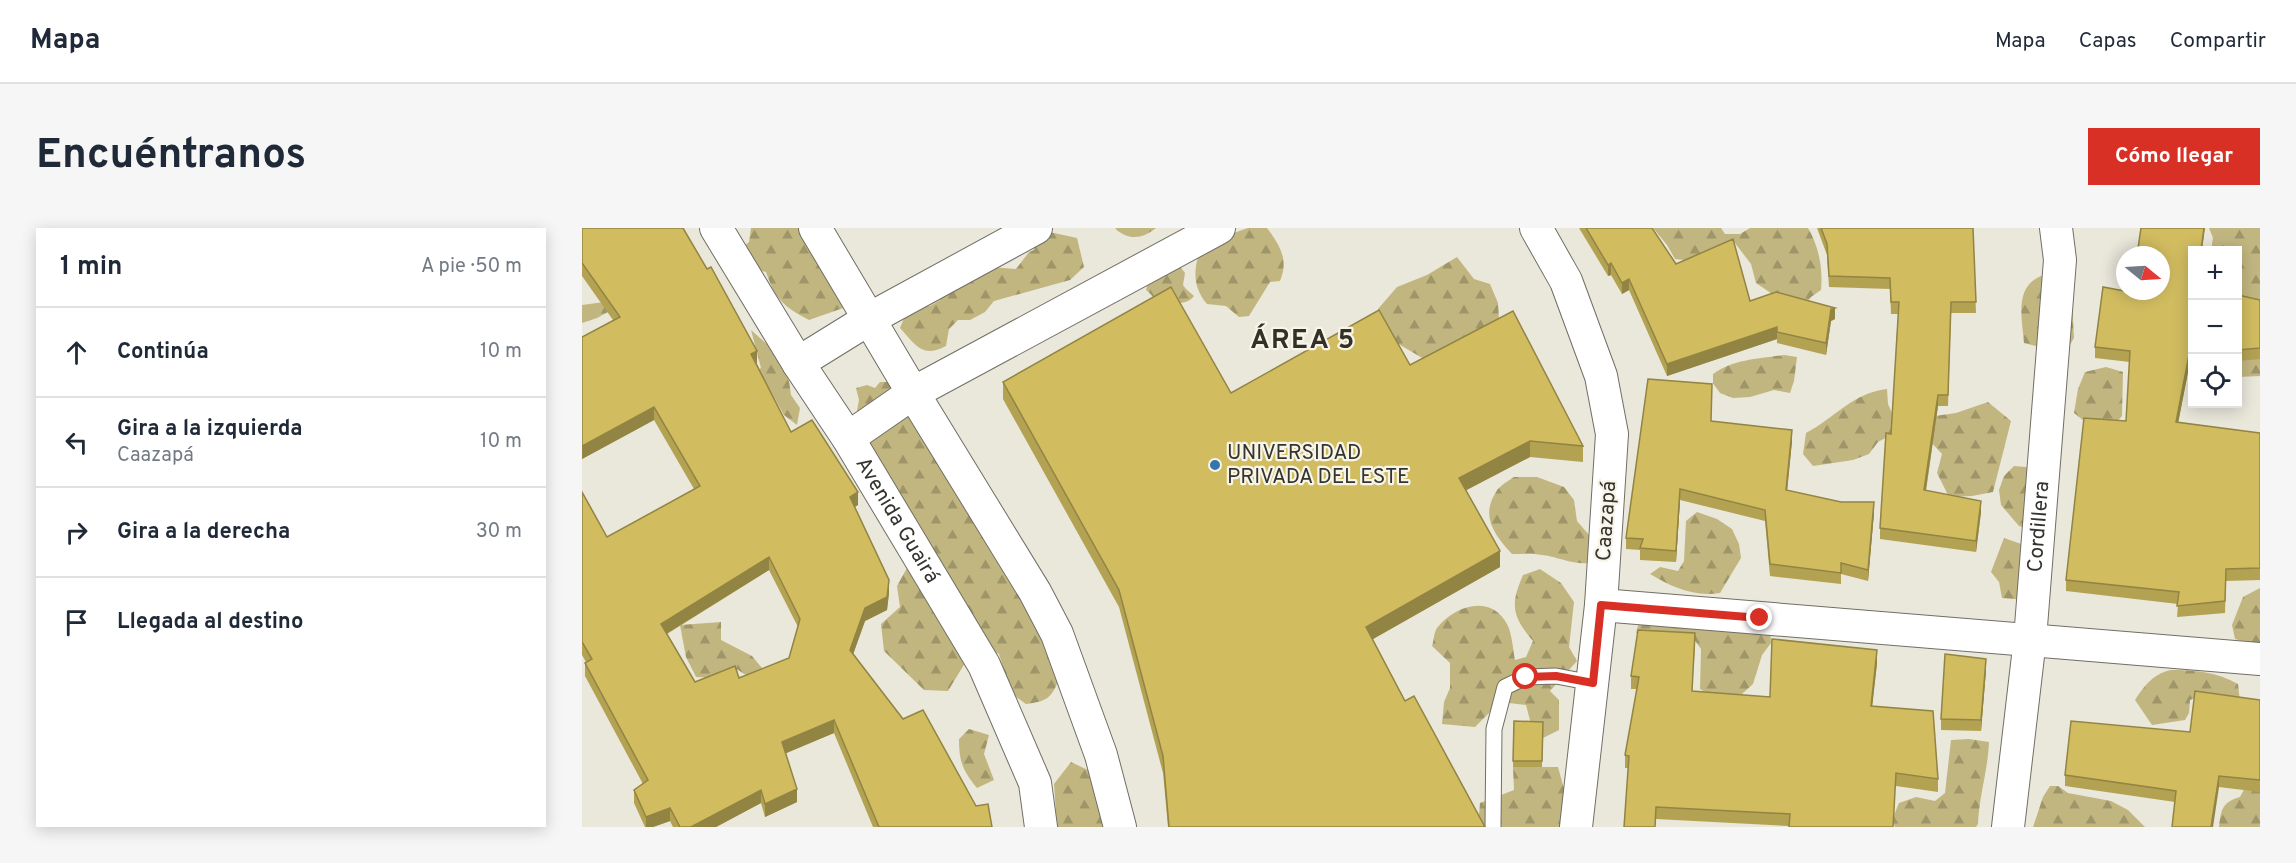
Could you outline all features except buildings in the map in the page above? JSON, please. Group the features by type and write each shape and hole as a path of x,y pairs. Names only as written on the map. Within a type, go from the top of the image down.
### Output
{"street":[{"name":"Avenida Guairá","path":"716,228 798,363 848,438 984,665 1035,783 1041,827"},
{"path":"815,228 913,393 1002,536 1057,634 1101,755 1120,827"},
{"path":"798,363 869,319 1036,228"},
{"path":"848,438 913,393 1219,228"},
{"name":"Caazapá","path":"1536,228 1566,281 1601,376 1612,434 1601,605 1576,827"},
{"name":"Cordillera","path":"2008,827 2030,639 2060,260 2056,228"},
{"path":"1601,605 2260,659"}],"lane":[{"path":"1493,827 1494,729 1505,687 1526,677 1556,676 1593,683"}],"green space":[{"path":"751,228 808,228 846,307 809,320 793,311 777,296 766,272 758,270 742,248 749,242"},
{"path":"1115,228 1156,228 1146,234 1130,237"},
{"path":"1248,228 1267,228 1282,253 1284,266 1280,281 1270,282 1249,316 1239,317 1226,306 1207,304 1199,291 1195,272 1200,251 1228,235"},
{"path":"1653,228 1721,228 1725,234 1740,234 1750,228 1808,228 1819,258 1821,290 1803,307 1775,296 1756,283 1751,264 1735,243 1717,248 1693,261 1675,259"},
{"path":"2209,228 2260,228 2260,376 2242,377 2242,246 2212,246 2213,238"},
{"path":"1045,231 1077,238 1084,267 1070,280 994,301 985,312 970,320 958,320 949,329 946,346 938,350 920,348 900,328 909,306 930,306 940,300 951,286 990,267 1016,269 1029,252 1034,250 1038,238"},
{"path":"1457,257 1474,279 1490,284 1498,303 1500,335 1429,362 1385,336 1378,309 1397,287 1427,275"},
{"path":"1178,264 1185,273 1183,285 1194,296 1181,303 1163,301 1153,297 1146,290 1148,282"},
{"path":"2041,276 2053,281 2072,303 2074,338 2068,348 2039,351 2036,346 2024,343 2021,314 2023,296 2032,281"},
{"path":"634,298 597,318 582,323 582,305"},
{"path":"751,330 776,352 789,381 791,395 800,408 797,425 784,415 770,390 728,407 725,391 761,368"},
{"path":"1784,355 1797,357 1790,393 1774,390 1750,397 1733,398 1720,393 1713,383 1713,374 1729,365"},
{"path":"2106,367 2123,372 2122,416 2115,424 2084,421 2074,413 2078,389 2085,372"},
{"path":"880,382 891,382 1003,524 1059,679 1051,695 1044,700 1026,704 1011,693 999,654 992,650 928,547 918,522 908,517 855,421 859,400 856,388 867,385 875,388"},
{"path":"1887,389 1888,404 1892,413 1928,417 1956,413 1988,402 2011,421 1993,492 1949,497 1937,473 1942,454 1930,441 1889,436 1878,442 1869,454 1853,460 1813,466 1803,454 1806,433 1864,395"},
{"path":"2014,466 2026,467 2043,478 2025,528 2019,526 2001,505 1999,490 2004,476"},
{"path":"1514,477 1537,477 1564,487 1574,500 1577,521 1589,535 1590,563 1578,563 1538,554 1512,554 1495,533 1489,509 1497,490"},
{"path":"1697,512 1717,519 1732,529 1739,544 1741,558 1720,593 1701,594 1683,590 1650,574 1660,567 1678,571 1684,561 1686,521"},
{"path":"2004,538 2027,546 2026,600 2002,598 1999,582 1991,572"},
{"path":"907,568 926,577 965,663 948,691 924,690 884,651 881,624 900,607 897,586"},
{"path":"1540,569 1561,583 1574,602 1569,647 1577,661 1550,691 1559,700 1559,730 1543,738 1532,728 1526,705 1500,702 1475,727 1442,724 1444,702 1450,688 1450,663 1432,646 1437,628 1453,613 1473,606 1483,606 1500,615 1507,624 1515,660 1526,657 1533,641 1517,617 1516,594 1523,575"},
{"path":"2260,588 2260,643 2252,644 2235,639 2232,625 2243,597"},
{"path":"721,622 721,640 752,656 762,668 749,677 735,668 716,678 696,677 686,657 680,625"},
{"path":"1639,622 1770,628 1771,643 1762,655 1753,684 1742,694 1712,696 1700,689 1701,649 1693,638 1655,638 1636,633"},
{"path":"2171,670 2189,670 2230,680 2238,684 2240,702 2203,695 2190,700 2189,713 2185,720 2152,725 2135,700 2150,681 2159,674"},
{"path":"2260,714 2260,827 2219,827 2226,804 2240,797 2257,765"},
{"path":"969,729 989,735 984,754 994,780 977,788 965,771 960,754 959,739"},
{"path":"1969,739 1989,742 1976,827 1895,827 1892,820 1899,803 1916,797 1935,801 1945,793 1951,740"},
{"path":"1071,762 1094,773 1116,827 1057,827 1054,784"},
{"path":"1513,767 1558,767 1564,789 1583,827 1478,827 1480,803 1514,790"},
{"path":"2050,786 2058,786 2068,793 2111,801 2128,810 2145,827 2033,827 2043,797"}],"place":[{"name":"UNIVERSIDAD PRIVADA DEL ESTE","path":"1215,465"}],"district":[{"name":"ÁREA 5","path":"1303,341"}],"route":[{"path":"1526,677 1556,676 1593,683 1601,605 1760,618"}]}
